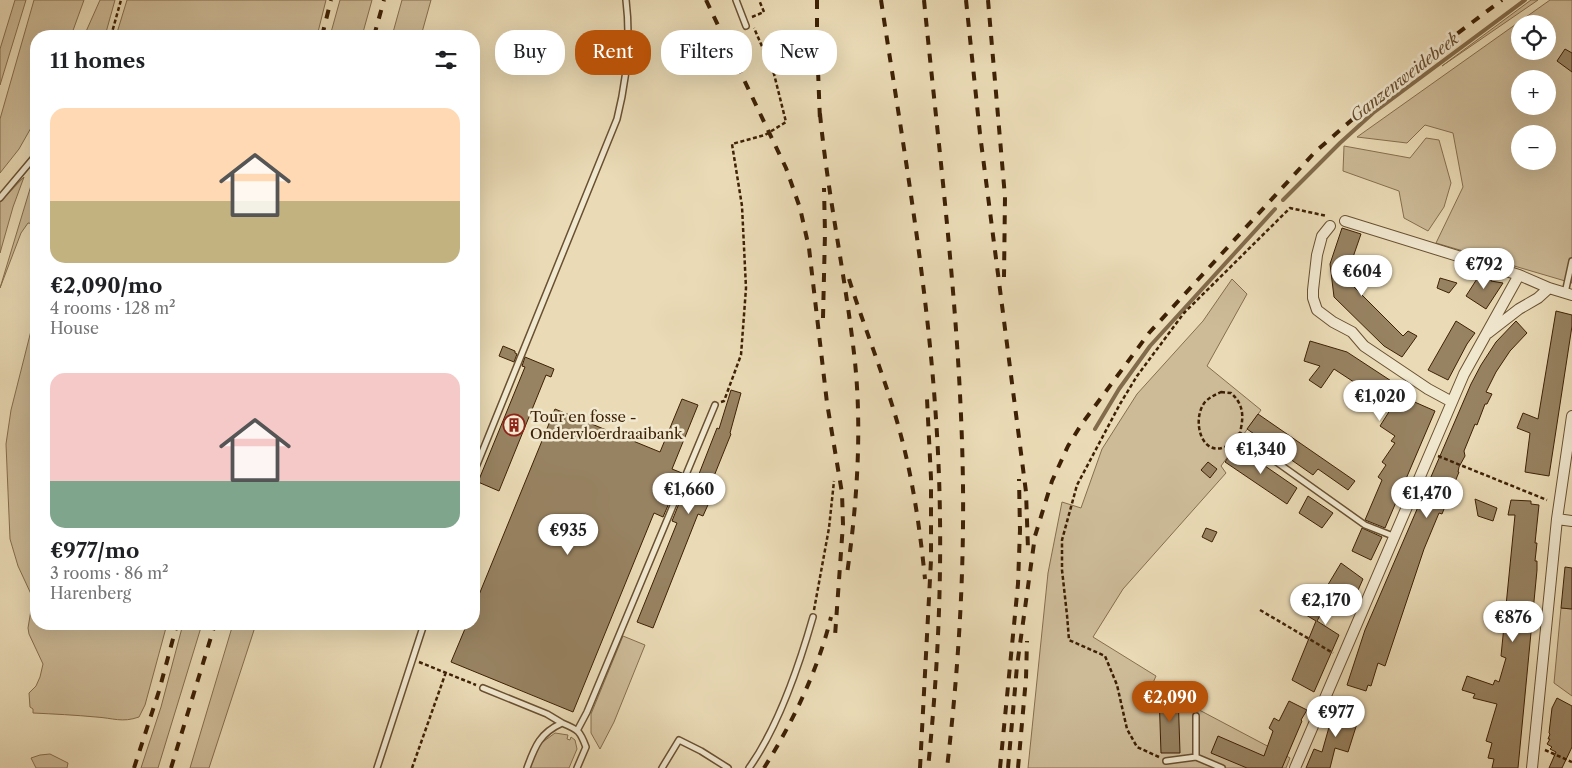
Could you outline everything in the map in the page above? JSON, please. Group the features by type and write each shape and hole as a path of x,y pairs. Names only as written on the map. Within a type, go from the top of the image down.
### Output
{"street":[{"path":"1345,221 1519,275 1569,294"},
{"path":"1330,226 1322,236 1317,255 1313,290 1313,298 1317,310 1333,322 1352,332 1364,346 1428,389 1452,402"},
{"path":"1294,768 1464,374 1519,275"},
{"path":"1485,335 1519,309 1538,298 1549,288"},
{"path":"1532,768 1557,519 1572,416"},
{"path":"1557,519 1572,521"}],"lane":[{"path":"480,457 616,118 627,71 629,26 626,0"},
{"path":"736,0 746,26"},
{"path":"0,198 30,162"},
{"path":"1569,294 1572,261"},
{"path":"578,729 587,712 715,405"},
{"path":"1240,436 1365,525 1393,536"},
{"path":"749,768 768,737 778,714 803,650 813,617"},
{"path":"377,768 422,630"},
{"path":"483,688 578,729 586,747 576,768"},
{"path":"1196,716 1196,757"},
{"path":"526,768 537,743 550,728 562,723"},
{"path":"662,768 680,740 728,768"},
{"path":"1166,760 1196,757 1222,768"}],"path":[{"path":"113,30 121,0"},
{"path":"750,18 764,12 759,0"},
{"path":"715,405 724,401 741,354 745,311 746,280 742,206 732,144 765,134 786,122 774,74 753,26"},
{"path":"1166,760 1137,747 1127,729 1117,685 1106,656 1068,640 1062,570 1062,540 1077,485 1137,376 1184,313 1290,208 1345,221"},
{"path":"1221,392 1231,393 1239,400 1242,410 1240,436 1235,442 1224,448 1210,448 1206,444 1200,430 1200,412 1204,404 1212,396 1221,392"},
{"path":"1437,456 1547,500"},
{"path":"813,617 830,528 834,481"},
{"path":"1260,610 1334,654"},
{"path":"412,660 483,688"},
{"path":"412,768 446,672"},
{"path":"1545,750 1572,762"}],"shaded area":[{"path":"15,0 26,0 0,85 0,49"},
{"path":"34,0 84,0 73,30 30,30 30,130 19,149 0,173 0,119"},
{"path":"100,0 115,0 107,30 87,30"},
{"path":"127,0 326,0 318,30 118,30"},
{"path":"340,0 372,0 364,30 332,30"},
{"path":"402,0 431,0 423,30 394,30"},
{"path":"1531,0 1538,0 1516,15 1511,15 1511,19 1442,66"},
{"path":"1550,0 1572,0 1572,283 1436,243 1463,187 1453,133 1425,125 1407,143 1357,137 1511,28 1511,60 1556,60 1556,15 1529,15"},
{"path":"1426,138 1439,140 1451,183 1444,207 1428,231 1404,218 1399,191 1343,171 1344,146 1410,158"},
{"path":"24,177 13,207 0,253 0,202"},
{"path":"30,189 30,223 28,223 21,233 0,288"},
{"path":"1232,279 1247,294 1207,366 1261,410 1221,466 1226,473 1123,589 1093,637 1156,676 1152,685 1290,758 1286,768 1028,768 1048,573 1062,502 1081,508 1102,449 1137,394 1203,321"},
{"path":"30,335 30,592 18,566 10,539 6,444 11,410"},
{"path":"1561,608 1572,609 1572,696 1554,683"},
{"path":"30,616 30,630 165,630 145,705 139,717 118,720 33,713 33,709 30,707 29,693 36,686 43,664 28,628"},
{"path":"181,630 200,630 158,768 141,768 161,707"},
{"path":"231,630 254,630 209,768 190,768"},
{"path":"623,636 645,645 614,722 600,749 591,733 591,714"},
{"path":"555,733 568,735 567,739 570,740 571,737 575,740 577,749 569,768 530,768 540,744"},
{"path":"50,754 68,763 67,768 36,768 31,758"}],"building":[{"path":"1565,49 1572,53 1572,72 1557,61"},
{"path":"1342,228 1361,234 1351,263 1354,287 1403,336 1408,331 1417,336 1402,357 1384,346 1334,297 1330,264"},
{"path":"1482,271 1493,274 1491,281 1503,283 1486,309 1466,296"},
{"path":"1440,278 1457,283 1449,293 1437,288"},
{"path":"1556,311 1572,315 1572,326 1549,476 1525,472 1530,433 1517,428 1523,413 1538,419"},
{"path":"1456,321 1475,333 1448,380 1428,370"},
{"path":"1516,321 1527,333 1510,351 1486,392 1492,394 1487,404 1485,404 1477,425 1475,424 1464,451 1465,456 1459,467 1459,472 1442,514 1439,513 1424,549 1385,666 1378,663 1371,686 1368,685 1366,691 1347,685 1365,630 1471,384 1496,342"},
{"path":"1310,341 1347,352 1405,390 1401,396 1435,411 1385,528 1365,520 1382,480 1378,477 1386,465 1382,462 1395,443 1391,441 1395,436 1380,426 1392,407 1334,369 1321,388 1309,380 1320,366 1304,361"},
{"path":"503,346 515,351 517,354 514,362 499,356"},
{"name":"Tour en fosse - Ondervloerdraaibank","path":"525,357 554,369 551,377 546,375 499,491 480,483 480,477 525,367 522,366"},
{"path":"731,390 741,393 731,434 706,496 711,498 703,516 698,514 653,628 637,622 677,523 672,521 690,476 697,479 717,428 719,429"},
{"path":"682,399 698,405 672,469 682,473 663,517 654,513 573,712 451,662 464,630 480,630 480,592 555,409 660,452"},
{"path":"1258,414 1355,481 1348,490 1318,469 1313,475 1247,429"},
{"path":"1236,446 1297,488 1287,504 1225,462"},
{"path":"1208,462 1217,469 1210,478 1201,470"},
{"path":"1308,496 1333,513 1322,528 1299,513"},
{"path":"1475,499 1497,508 1493,521 1478,516"},
{"path":"1511,500 1531,501 1531,504 1539,505 1535,543 1537,543 1535,561 1537,561 1537,570 1518,768 1492,768 1494,759 1488,758 1492,743 1486,741 1497,704 1473,698 1475,694 1462,690 1467,676 1493,685 1495,680 1499,682 1506,658 1501,656 1515,515 1508,515"},
{"path":"1206,528 1217,532 1212,542 1202,537"},
{"path":"1362,528 1382,537 1371,560 1352,551"},
{"path":"1341,563 1363,579 1347,615 1327,603 1317,621 1339,635 1314,692 1292,680 1316,621 1306,615 1323,586 1326,588"},
{"path":"1565,567 1572,568 1572,609 1561,608"},
{"path":"1178,692 1180,753 1161,753 1159,693"},
{"path":"1557,698 1572,706 1572,747 1562,768 1549,768 1556,752 1550,749 1552,747 1547,744 1550,739 1548,739 1552,708"},
{"path":"1289,701 1307,710 1301,720 1282,768 1247,768 1211,753 1218,736 1264,756 1273,731 1269,728 1274,718 1279,721"},
{"path":"1335,706 1360,714 1348,752 1335,748 1330,768 1306,768 1314,749 1322,752"}],"waterway":[{"name":"Ganzenweidebeek","path":"1283,200 1373,113 1525,0"},
{"name":"Ganzenweidebeek","path":"1095,429 1119,389 1150,346 1275,209"}],"railway":[{"path":"324,30 331,0"},
{"path":"376,30 384,0"},
{"path":"706,0 786,168 800,208 809,248 827,403 842,493 843,524 835,636"},
{"path":"817,0 820,121"},
{"path":"881,0 927,314 936,419 940,506 940,594 928,768"},
{"path":"924,0 954,303 963,486 961,592 957,662 947,768"},
{"path":"966,0 980,134 1026,492 1028,549"},
{"path":"988,0 1005,197 1004,277"},
{"path":"1008,768 1017,666 1035,536 1052,481 1068,446 1081,425 1149,333 1315,152 1410,69 1502,0"},
{"path":"820,114 851,331 857,388 857,468 847,574"},
{"path":"823,318 824,188"},
{"path":"849,279 888,393 905,450 916,505 925,579"},
{"path":"920,768 931,560 931,478 927,399"},
{"path":"1000,768 1018,584 1019,479"},
{"path":"764,768 804,695 826,637 831,617"},
{"path":"134,768 159,691 175,630"},
{"path":"171,768 213,630"},
{"path":"1018,768 1026,678 1027,641"}],"place":[{"name":"Tour en fosse - Ondervloerdraaibank","path":"514,425"}]}
